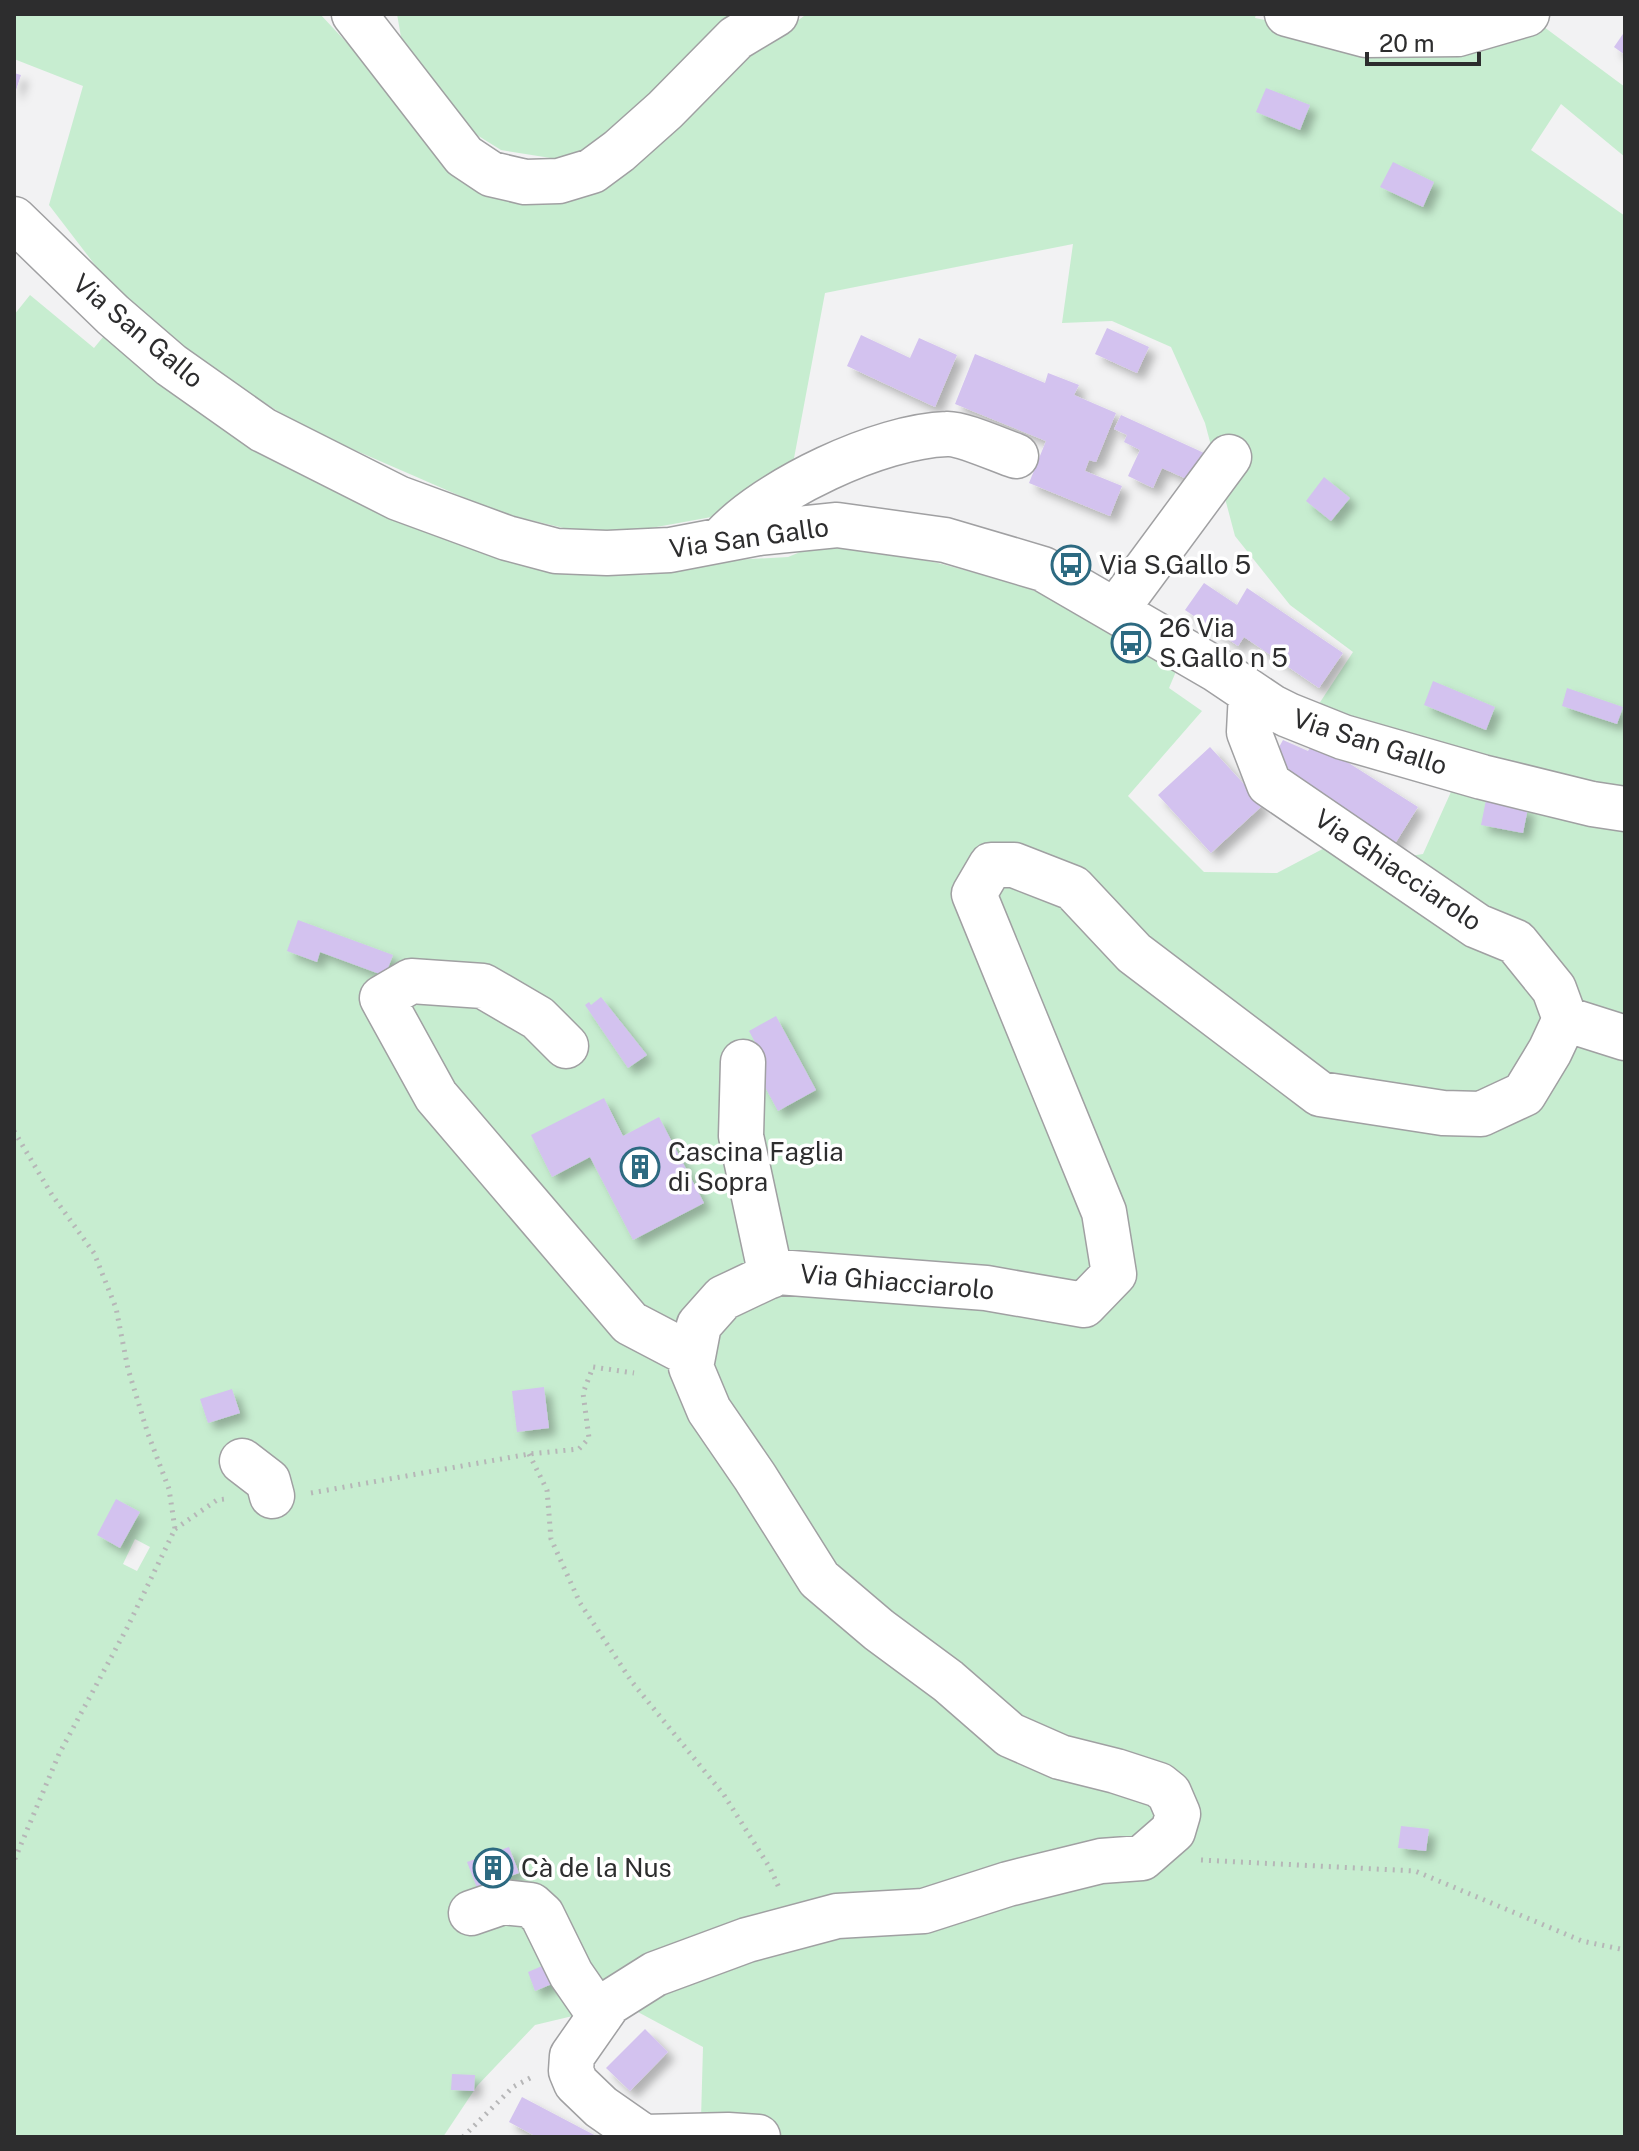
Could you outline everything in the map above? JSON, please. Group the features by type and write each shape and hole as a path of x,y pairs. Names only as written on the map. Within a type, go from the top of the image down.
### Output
{"street":[{"path":"366,20 464,156 491,174 525,182 559,181 592,171 665,110 736,38 776,14"},
{"path":"1287,14 1366,35 1458,34 1527,14"},
{"name":"Via San Gallo","path":"14,219 113,315 171,365 263,430 398,498 507,538 556,551 607,553 670,550 759,533 837,525 945,540 1043,569 1217,670 1269,704 1343,737 1482,777 1625,809"},
{"path":"722,540 741,518 805,481 878,446 949,433 1016,456"},
{"path":"1116,610 1229,457"},
{"path":"1182,626 1238,663 1272,693 1269,704"},
{"name":"Via Ghiacciarolo","path":"693,1356 699,1325 723,1298 778,1272 986,1288 1084,1305 1114,1274 1104,1212 974,894 991,865 1014,865 1073,888 1134,953 1320,1094 1443,1113 1481,1114 1524,1094 1565,1019 1554,989 1516,942 1477,926 1269,784 1249,732 1269,704"},
{"path":"566,1046 538,1018 483,986 411,981 382,998 436,1096 630,1323 693,1356 691,1367 709,1410 819,1579 879,1630 948,1681 1010,1735 1060,1757 1159,1785 1169,1793 1178,1814 1173,1831 1142,1858 1101,1861 1008,1884 924,1911 837,1916 747,1940 655,1974 609,2003 572,2056 571,2071 576,2083 601,2107 650,2135 758,2137"},
{"path":"1565,1019 1625,1038"},
{"path":"743,1062 741,1136 771,1276"},
{"path":"242,1461 268,1481 272,1496"},
{"path":"471,1913 503,1902 531,1905 542,1915 571,1974 600,2016"}],"path":[{"path":"14,1131 52,1195 94,1253 116,1308 132,1382 169,1489 175,1529"},
{"path":"14,1861 59,1754 127,1628 175,1529 217,1500 308,1493 529,1454 579,1449 589,1438 583,1393 593,1367 646,1375"},
{"path":"529,1454 547,1490 551,1539 580,1603 632,1682 724,1795 770,1868 797,1927"},
{"path":"1256,1863 1415,1871 1582,1941 1625,1950"},
{"path":"463,2137 513,2087 572,2056"}],"green space":[{"path":"14,14 320,14 363,60 456,172 589,194 640,163 750,56 811,14 1256,14 1255,18 1285,24 1540,24 1625,87 1625,157 1561,104 1531,150 1625,216 1625,805 1313,713 1353,652 1290,605 1235,536 1205,423 1171,347 1112,321 1062,323 1073,244 825,293 792,469 728,514 593,535 497,512 304,428 156,333 128,308 49,205 83,86 14,59"},
{"path":"397,14 745,14 655,98 584,153 557,159 501,150 472,132 401,37"},
{"path":"30,295 94,348 112,326 555,570 645,575 714,561 788,557 825,542 938,563 1020,585 1096,617 1177,669 1169,688 1202,711 1128,796 1204,872 1277,873 1334,843 1384,860 1423,854 1455,783 1625,818 1625,2137 708,2137 701,2119 703,2047 623,2004 535,2025 477,2086 443,2137 14,2137 14,315","holes":["135,1539 150,1547 137,1571 123,1564"]}],"building":[{"path":"1625,31 1625,55 1614,47"},
{"path":"14,73 21,75 15,93 14,93"},
{"path":"1266,88 1310,105 1300,130 1256,112"},
{"path":"1393,162 1434,182 1423,207 1380,187"},
{"path":"1107,328 1149,347 1137,373 1095,354"},
{"path":"861,335 910,358 919,338 957,355 935,407 847,366"},
{"path":"975,354 1045,383 1048,373 1079,385 1074,395 1116,413 1096,462 1089,460 1085,471 1122,486 1110,516 1029,483 1046,441 955,404"},
{"path":"1121,415 1204,453 1191,481 1162,468 1153,488 1128,476 1140,450 1124,442 1127,435 1114,429"},
{"path":"1324,477 1350,498 1331,521 1306,501"},
{"path":"1204,583 1237,605 1247,588 1343,653 1319,688 1244,637 1238,646 1185,610"},
{"path":"1433,681 1495,707 1486,730 1424,705"},
{"path":"1567,688 1623,707 1617,724 1562,706"},
{"path":"1283,740 1308,751 1314,741 1418,807 1391,850 1276,775 1273,758"},
{"path":"1210,747 1263,805 1211,853 1158,795"},
{"path":"1486,800 1528,808 1523,833 1481,825"},
{"path":"298,920 393,955 385,976 320,952 317,962 287,951"},
{"path":"601,997 647,1055 628,1068 585,1005 589,1002 591,1005"},
{"path":"776,1016 816,1090 778,1111 753,1065 764,1059 749,1031"},
{"name":"Cascina Faglia di Sopra","path":"604,1098 623,1136 659,1117 704,1203 633,1240 590,1157 552,1177 531,1135"},
{"path":"544,1387 549,1428 517,1432 512,1391"},
{"path":"232,1389 240,1413 208,1423 200,1399"},
{"path":"116,1499 140,1512 120,1548 97,1535"},
{"path":"1401,1826 1429,1829 1426,1851 1398,1848"},
{"name":"Cà de la Nus","path":"509,1847 519,1873 477,1888 467,1862"},
{"path":"556,1960 564,1979 535,1991 528,1972"},
{"path":"645,2029 668,2052 630,2091 606,2068"},
{"path":"452,2074 475,2075 474,2091 451,2090"},
{"path":"522,2097 598,2137 537,2137 509,2122"}],"place":[{"name":"Via S.Gallo 5","path":"1071,565"},
{"name":"26 Via S.Gallo n 5","path":"1131,643"},
{"name":"Cascina Faglia di Sopra","path":"640,1167"},
{"name":"Cà de la Nus","path":"493,1868"}]}
